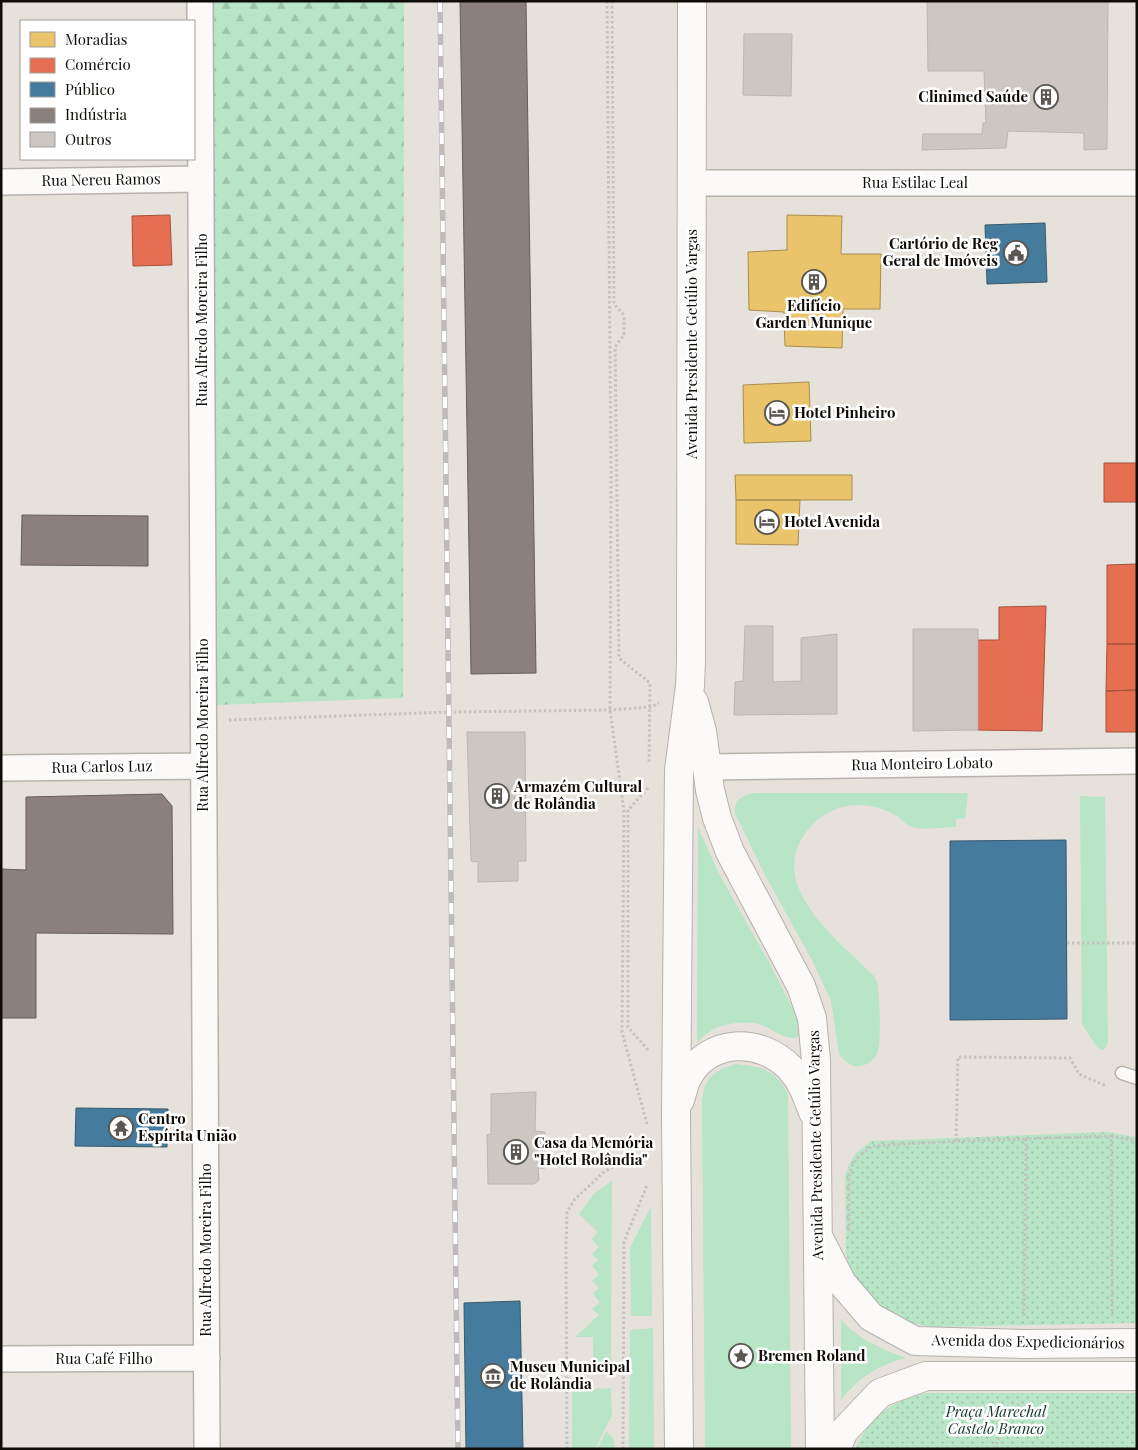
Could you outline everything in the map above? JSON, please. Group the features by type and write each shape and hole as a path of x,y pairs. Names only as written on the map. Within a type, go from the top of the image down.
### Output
{"main road":[{"name":"Avenida Presidente Getúlio Vargas","path":"679,1449 678,1156 664,1119 679,770 690,686 692,1"},
{"name":"Avenida Presidente Getúlio Vargas","path":"690,686 702,731 716,818 730,852 801,986 812,1018 816,1061 820,1449"},
{"path":"664,1119 688,1077 703,1060 722,1048 743,1046 770,1052 791,1069 804,1086 817,1123"},
{"name":"Avenida dos Expedicionários","path":"819,1238 842,1283 871,1317 915,1341 1024,1344 1124,1343"},
{"path":"836,1449 844,1431 880,1393 926,1376 1137,1376"}],"street":[{"name":"Rua Alfredo Moreira Filho","path":"200,1 207,1449"},
{"name":"Rua Nereu Ramos","path":"1,182 201,179"},
{"name":"Rua Estilac Leal","path":"692,183 1137,183"},
{"name":"Rua Monteiro Lobato","path":"707,767 1137,761"},
{"name":"Rua Carlos Luz","path":"1,768 203,766"},
{"name":"Rua Café Filho","path":"1,1360 207,1358"}],"lane":[{"path":"1122,1073 1137,1078"}],"path":[{"path":"607,1 610,710 624,811 622,1032 648,1129 664,1119"},
{"path":"612,1 614,304 624,316 624,335 615,347 619,658 650,683 649,771"},
{"path":"204,721 449,712 610,710 651,706 690,686"},
{"path":"649,780 649,789 628,810 628,1027 653,1056"},
{"path":"1067,943 1137,943"},
{"path":"956,1141 958,1057 1070,1058 1079,1074 1111,1088"},
{"path":"849,1239 849,1177 852,1166 864,1150 872,1146 1111,1136 1137,1141"},
{"path":"1111,1136 1124,1343"},
{"path":"1024,1344 1026,1139"},
{"path":"567,1449 567,1212 575,1199 594,1179 618,1164 648,1158 678,1156"},
{"path":"648,1158 648,1165"},
{"path":"623,1449 624,1242 649,1180"},
{"path":"994,1449 1007,1418 1022,1401 1012,1401"}],"green space":[{"path":"213,1 404,1 403,698 214,705"},
{"path":"756,793 968,793 965,818 956,819 956,827 926,829 914,827 884,810 869,806 851,805 824,815 812,825 796,851 794,872 800,891 811,911 826,929 874,976 877,982 880,1027 879,1045 876,1056 872,1061 864,1065 851,1065 839,1054 831,1001 813,962 765,875 735,813 736,804 741,798"},
{"path":"1080,796 1105,797 1108,1042 1103,1050 1097,1047 1082,1024"},
{"path":"698,827 719,874 770,964 801,1025 800,1035 791,1038 786,1037 755,1023 741,1023 713,1030 697,1043"},
{"path":"736,1064 753,1066 773,1074 788,1094 791,1449 705,1449 702,1100 708,1080 716,1072"},
{"path":"1107,1132 1136,1137 1137,1323 930,1327 906,1322 881,1311 856,1281 846,1253 845,1176 856,1153 871,1141"},
{"path":"612,1181 611,1366 593,1367 593,1337 575,1337 599,1315 592,1309 600,1302 593,1294 599,1288 592,1281 599,1274 592,1266 598,1260 592,1254 599,1247 591,1239 598,1232 579,1214 594,1194"},
{"path":"651,1206 652,1316 631,1316 630,1248"},
{"path":"841,1319 862,1338 906,1358 878,1368 862,1378 841,1400"},
{"path":"653,1328 654,1449 629,1449 630,1330"},
{"path":"611,1388 612,1415 595,1449 572,1449 572,1390"},
{"name":"Praça Marechal Castelo Branco","path":"926,1393 1137,1393 1137,1449 855,1449 868,1427 883,1412 902,1400"},
{"path":"606,1431 614,1439 615,1449 597,1449"}],"building: Moradias":[{"name":"Edifício Garden Munique","path":"787,215 842,216 841,254 881,254 880,309 843,309 842,348 785,346 784,312 749,310 748,252 787,250"},
{"name":"Hotel Pinheiro","path":"809,382 811,441 744,443 743,385"},
{"path":"735,475 852,475 852,500 736,500"},
{"name":"Hotel Avenida","path":"736,500 800,500 798,545 736,544"}],"building: Comércio":[{"path":"170,215 172,265 133,266 132,216"},
{"path":"1104,463 1137,463 1137,502 1104,502"},
{"path":"1137,564 1137,644 1107,644 1107,565"},
{"path":"1046,606 1042,731 978,730 978,640 999,640 999,607"},
{"path":"1107,644 1137,644 1137,690 1106,691"},
{"path":"1137,690 1137,732 1106,732 1106,691"}],"building: Público":[{"name":"Cartório de Reg Geral de Imóveis","path":"1045,223 1047,282 987,284 985,225"},
{"path":"1066,840 1067,1019 950,1020 950,841"},
{"name":"Centro Espírita União","path":"76,1108 168,1109 167,1147 75,1146"},
{"name":"Museu Municipal de Rolândia","path":"520,1301 523,1449 466,1449 464,1303"}],"building: Indústria":[{"path":"460,1 526,1 536,673 471,674"},
{"path":"22,515 148,516 148,566 21,565"},
{"path":"162,794 172,806 173,934 36,933 36,1018 1,1018 1,869 26,870 26,797"}],"building: Outros":[{"name":"Clinimed Saúde","path":"927,1 1108,1 1107,149 1084,150 1084,133 1008,131 1006,148 922,150 923,134 982,134 983,123 986,123 984,71 928,71"},
{"path":"744,34 792,34 791,96 743,95"},
{"path":"745,626 773,626 773,682 801,681 801,638 837,634 837,714 734,715 735,682 743,681"},
{"path":"913,629 978,629 978,730 913,731"},
{"name":"Armazém Cultural de Rolândia","path":"467,732 525,732 526,861 518,861 518,881 478,882 478,862 471,861"},
{"name":"Casa da Memória \"Hotel Rolândia\"","path":"536,1092 535,1131 545,1132 545,1168 538,1168 539,1180 534,1184 488,1184 487,1135 491,1134 491,1094"}],"railway":[{"path":"440,1 458,1449"}],"place":[{"name":"Clinimed Saúde","path":"1046,97"},
{"name":"Cartório de Reg Geral de Imóveis","path":"1016,253"},
{"name":"Edifício Garden Munique","path":"814,282"},
{"name":"Hotel Pinheiro","path":"777,413"},
{"name":"Hotel Avenida","path":"767,522"},
{"name":"Armazém Cultural de Rolândia","path":"497,796"},
{"name":"Centro Espírita União","path":"121,1128"},
{"name":"Casa da Memória \"Hotel Rolândia\"","path":"516,1152"},
{"name":"Bremen Roland","path":"741,1356"},
{"name":"Museu Municipal de Rolândia","path":"493,1376"}]}
